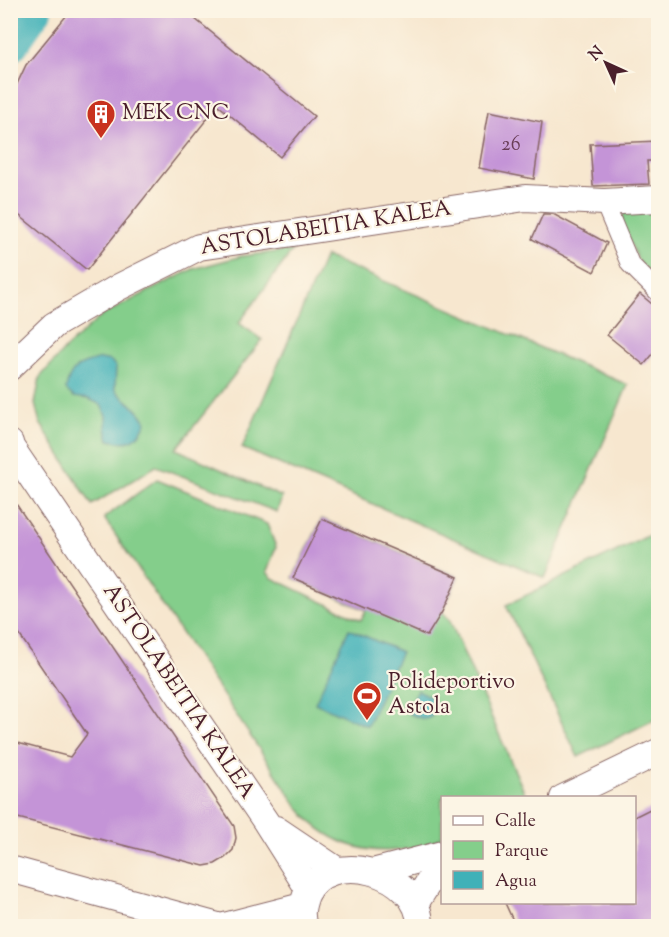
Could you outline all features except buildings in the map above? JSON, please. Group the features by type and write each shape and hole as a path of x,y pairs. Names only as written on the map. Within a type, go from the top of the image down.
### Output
{"street":[{"name":"ASTOLABEITIA KALEA","path":"10,367 54,325 119,287 199,247 525,198 604,202 658,199"},
{"path":"604,202 630,264 658,292"},
{"name":"ASTOLABEITIA KALEA","path":"10,443 266,822 305,907"},
{"path":"567,796 658,752"},
{"name":"ASTOLABEITIA KALEA","path":"266,822 337,870"},
{"path":"372,872 441,854"},
{"path":"418,915 441,863"},
{"path":"10,869 218,927"},
{"path":"224,927 305,907 320,878 337,870 372,872 391,879 406,891 418,915"}],"green space":[{"path":"658,200 658,279 640,264 623,229 622,221 624,212"},
{"path":"293,250 239,323 262,340 176,449 282,497 277,512 156,466 92,505 40,423 35,404 40,377 66,348 101,316 147,292 193,269 242,256"},
{"path":"325,256 628,385 545,578 242,448"},
{"name":"Polideportivo Astola","path":"157,479 267,524 276,547 267,572 272,578 361,620 366,610 293,578 322,519 458,577 442,612 449,619 525,794 522,796 441,796 441,838 426,846 391,851 376,850 346,844 333,838 320,829 298,807 104,518"},
{"path":"658,531 658,718 578,757 506,605"}],"water":[{"path":"101,359 111,361 116,367 115,389 146,422 140,434 128,442 109,440 106,416 101,405 89,399 74,397 66,390 73,371 81,365"},
{"path":"349,629 401,652 367,726 315,703"},
{"path":"417,690 431,697 437,706 429,718 425,719 408,713"}],"waterway":[{"path":"10,43 33,10"}],"place":[{"name":"MEK CNC","path":"101,140"},
{"name":"Polideportivo Astola","path":"367,722"}]}
